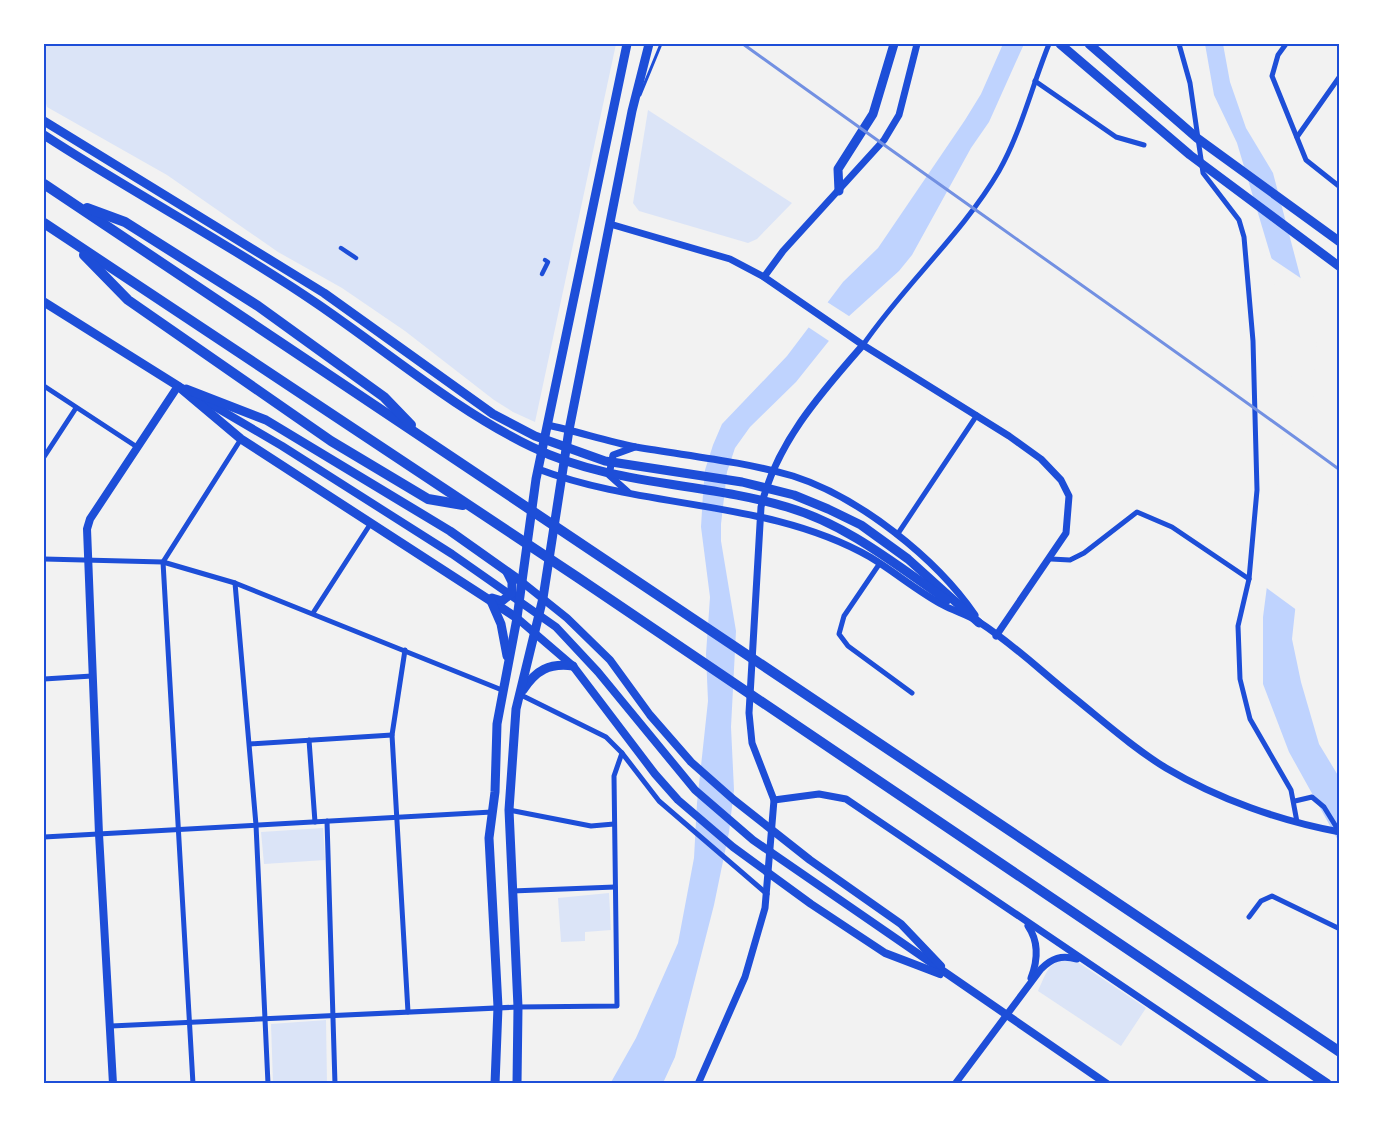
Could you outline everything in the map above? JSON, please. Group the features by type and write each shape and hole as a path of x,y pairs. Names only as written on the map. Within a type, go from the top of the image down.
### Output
{"highway":[{"path":"44,184 1340,1052"},
{"path":"72,203 125,222 258,306 384,397 426,441"},
{"path":"44,223 577,577 1327,1083"},
{"path":"69,240 128,300 331,441 428,499 470,506"}],"main road":[{"path":"495,1083 498,1008 489,860 502,690 517,618 538,469 627,44"},
{"path":"518,1083 518,1007 509,810 516,709 543,598 569,430 632,111 649,44"},
{"path":"839,191 838,170 873,114 894,44"},
{"path":"1089,44 1197,138 1336,240"},
{"path":"1062,45 1190,155 1339,267"},
{"path":"44,121 324,293 493,414 535,436 605,461 742,482 794,495 861,525 908,559 980,622"},
{"path":"44,135 306,297 488,424 563,460 603,473 730,494 791,508 824,520 861,540 980,622"},
{"path":"44,302 178,386 282,446 452,554 556,627 598,672 695,790 774,856 1106,1083"},
{"path":"178,386 241,439 535,631 588,683 655,774 678,800 774,879 885,953 954,980"},
{"path":"113,1083 86,539 90,519 178,386"},
{"path":"178,386 266,420 450,531 543,598 610,660 650,715 691,762 734,800 810,860 901,924 954,980"},
{"path":"488,599 502,601 509,597 513,587 506,570"},
{"path":"488,599 501,624 508,660"},
{"path":"510,650 529,655"},
{"path":"519,694 538,671 551,666 573,666"}],"street":[{"path":"764,277 783,251 880,146 899,115 917,44"},
{"path":"698,1083 745,977 757,941 767,894 774,800 749,727 749,679 761,507 769,481 798,426 916,275 978,202 998,173 1012,146 1049,44"},
{"path":"1179,44 1193,94 1203,172 1239,220 1244,237 1253,341 1257,490 1249,579 1238,626 1238,650 1244,703 1250,719 1291,790 1295,801 1297,822"},
{"path":"1286,44 1278,55 1272,76 1306,160 1338,184"},
{"path":"1297,137 1340,76"},
{"path":"1035,81 1116,137 1144,145"},
{"path":"610,224 730,259 764,277 863,345 977,415 1041,459 1061,480 1069,496 1070,512 1066,533 1051,559 996,636"},
{"path":"341,248 356,258"},
{"path":"542,274 548,262 545,260"},
{"path":"44,386 137,447"},
{"path":"44,457 76,408"},
{"path":"897,535 977,415"},
{"path":"547,425 635,447 750,466 794,477 848,501 910,544 958,591 980,622 996,636 1164,767 1215,793 1311,827 1340,833"},
{"path":"193,1083 163,562 241,439"},
{"path":"629,493 609,475 613,455 635,447"},
{"path":"538,469 562,478 629,493 782,521 826,535 880,563 942,604 980,622"},
{"path":"1051,559 1070,560 1084,553 1137,512 1172,527 1249,579"},
{"path":"313,613 371,523"},
{"path":"44,558 163,562 235,583 502,690"},
{"path":"880,563 844,616 839,634 848,646 912,693"},
{"path":"235,583 256,825 268,1083"},
{"path":"405,650 392,735 408,1012"},
{"path":"44,679 92,676"},
{"path":"519,694 606,737 622,753 659,801 767,894"},
{"path":"250,744 392,735"},
{"path":"309,740 315,822"},
{"path":"111,1026 518,1007 617,1006 614,776 622,753"},
{"path":"774,800 819,794 846,799 1025,922 1267,1083"},
{"path":"1295,801 1312,796 1324,807 1340,833"},
{"path":"509,810 591,826 614,824"},
{"path":"44,837 492,812"},
{"path":"327,821 335,1083"},
{"path":"512,891 615,887"},
{"path":"1249,917 1261,901 1272,896 1340,929"},
{"path":"1025,922 1034,934 1037,956 1030,983"},
{"path":"955,1083 1005,1015 1049,961 1068,957 1082,960"}],"lane":[{"path":"632,111 661,44"}],"shaded area":[{"path":"44,44 616,44 535,422 494,400 405,331 342,288 278,252 167,175 47,107 44,95"},
{"path":"648,110 792,203 757,239 748,243 639,211 633,203"},
{"path":"323,828 325,860 264,864 261,832"},
{"path":"609,893 611,930 585,932 585,941 561,942 558,898"},
{"path":"1068,959 1079,963 1146,1008 1121,1046 1038,991 1052,966 1056,962"},
{"path":"326,1020 327,1083 273,1083 271,1024"}],"water":[{"path":"1003,44 1024,44 989,122 971,148 912,255 899,271 848,317 796,382 750,427 735,448 727,472 721,524 721,541 736,631 731,727 734,790 729,832 714,905 675,1057 663,1083 610,1084 636,1038 678,943 694,858 697,803 708,701 706,654 710,597 701,527 705,470 713,445 722,424 787,356 843,282 878,248 981,94"},
{"path":"1205,44 1223,44 1230,82 1246,128 1273,173 1314,329 1303,537 1292,639 1301,682 1319,744 1339,777 1339,842 1289,752 1263,684 1263,617 1298,347 1237,143 1214,95"}],"pier":[{"path":"1265,254 1305,281 1317,329 1306,537 1298,611 1264,586 1295,348"},
{"path":"824,300 852,318 832,343 805,325"}],"railway":[{"path":"743,44 1340,470"}]}
